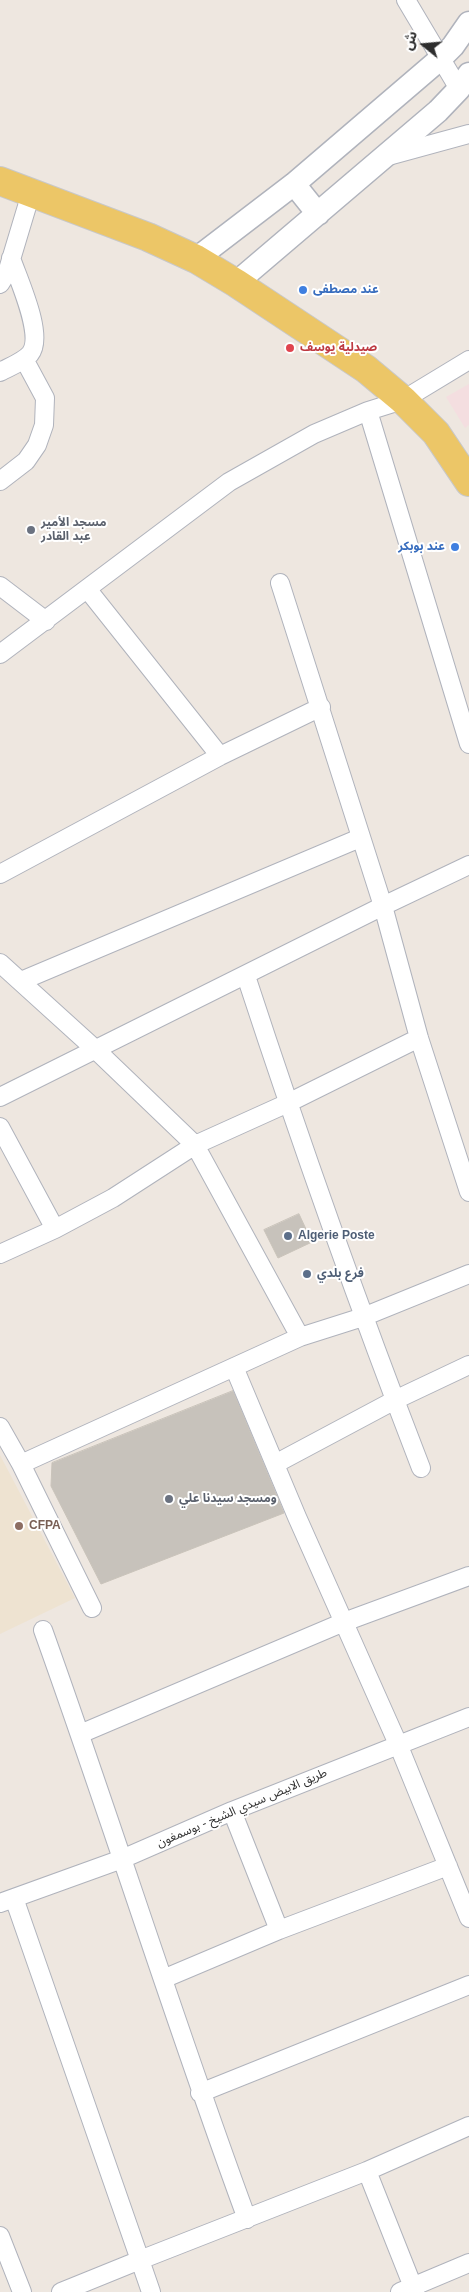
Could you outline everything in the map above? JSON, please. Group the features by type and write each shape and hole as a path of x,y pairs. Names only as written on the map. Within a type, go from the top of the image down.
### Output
{"main road":[{"path":"0,181 148,237 196,259 236,282 366,368 403,400 436,433 468,477"}],"street":[{"path":"236,282 388,156 438,111 464,81 440,59 406,0"},
{"path":"196,259 294,184 440,59 453,46 469,23"},
{"path":"388,156 469,134"},
{"path":"294,184 318,214"},
{"path":"0,284 7,273 31,193"},
{"path":"0,372 24,359 33,348 34,330 11,258"},
{"path":"0,481 18,468 31,454 44,425 45,398 24,359"},
{"path":"0,654 88,590 229,482 314,434 368,411 403,400 469,360"},
{"path":"368,411 469,744"},
{"path":"280,583 383,906 419,1038 469,1192"},
{"path":"0,586 46,621"},
{"path":"88,590 220,756"},
{"path":"0,874 220,756 320,706"},
{"path":"22,981 360,838"},
{"path":"0,1097 469,865"},
{"path":"0,963 96,1050 195,1145 300,1337"},
{"path":"246,976 363,1317 421,1468"},
{"path":"0,1254 55,1229 113,1198 195,1145 288,1103 419,1038"},
{"path":"0,1127 55,1229"},
{"path":"21,1464 300,1337 363,1317 469,1274"},
{"path":"275,1464 395,1400 469,1365"},
{"path":"234,1367 468,1910"},
{"path":"0,1427 21,1464 92,1608"},
{"path":"80,1734 344,1622 469,1576"},
{"path":"43,1630 80,1734 200,2093 248,2219"},
{"name":"طريق الابيض سيدي الشيخ - بوسمغون","path":"151,2292 7,1901 122,1859 232,1811 469,1717"},
{"path":"232,1811 279,1930"},
{"path":"163,1979 279,1930 448,1866"},
{"path":"200,2093 469,1985"},
{"path":"61,2292 367,2171 469,2126"},
{"path":"367,2171 409,2290 469,2263"},
{"path":"0,2236 22,2292"}],"shaded area":[{"path":"469,384 469,425 465,428 446,397"},
{"name":"CFPA","path":"0,1455 75,1598 0,1634"}],"building":[{"name":"Algerie Poste","path":"299,1214 312,1242 278,1258 264,1230"},
{"name":"ومسجد سيدنا علي","path":"233,1391 284,1513 101,1584 51,1486 52,1463"}],"place":[{"name":"عند مصطفى","path":"303,290"},
{"name":"صيدلية يوسف","path":"290,348"},
{"name":"مسجد الأمير عبد القادر","path":"31,530"},
{"name":"عند بوبكر","path":"455,547"},
{"name":"Algerie Poste","path":"288,1236"},
{"name":"فرع بلدي","path":"307,1274"},
{"name":"ومسجد سيدنا علي","path":"169,1499"},
{"name":"CFPA","path":"19,1526"}]}
